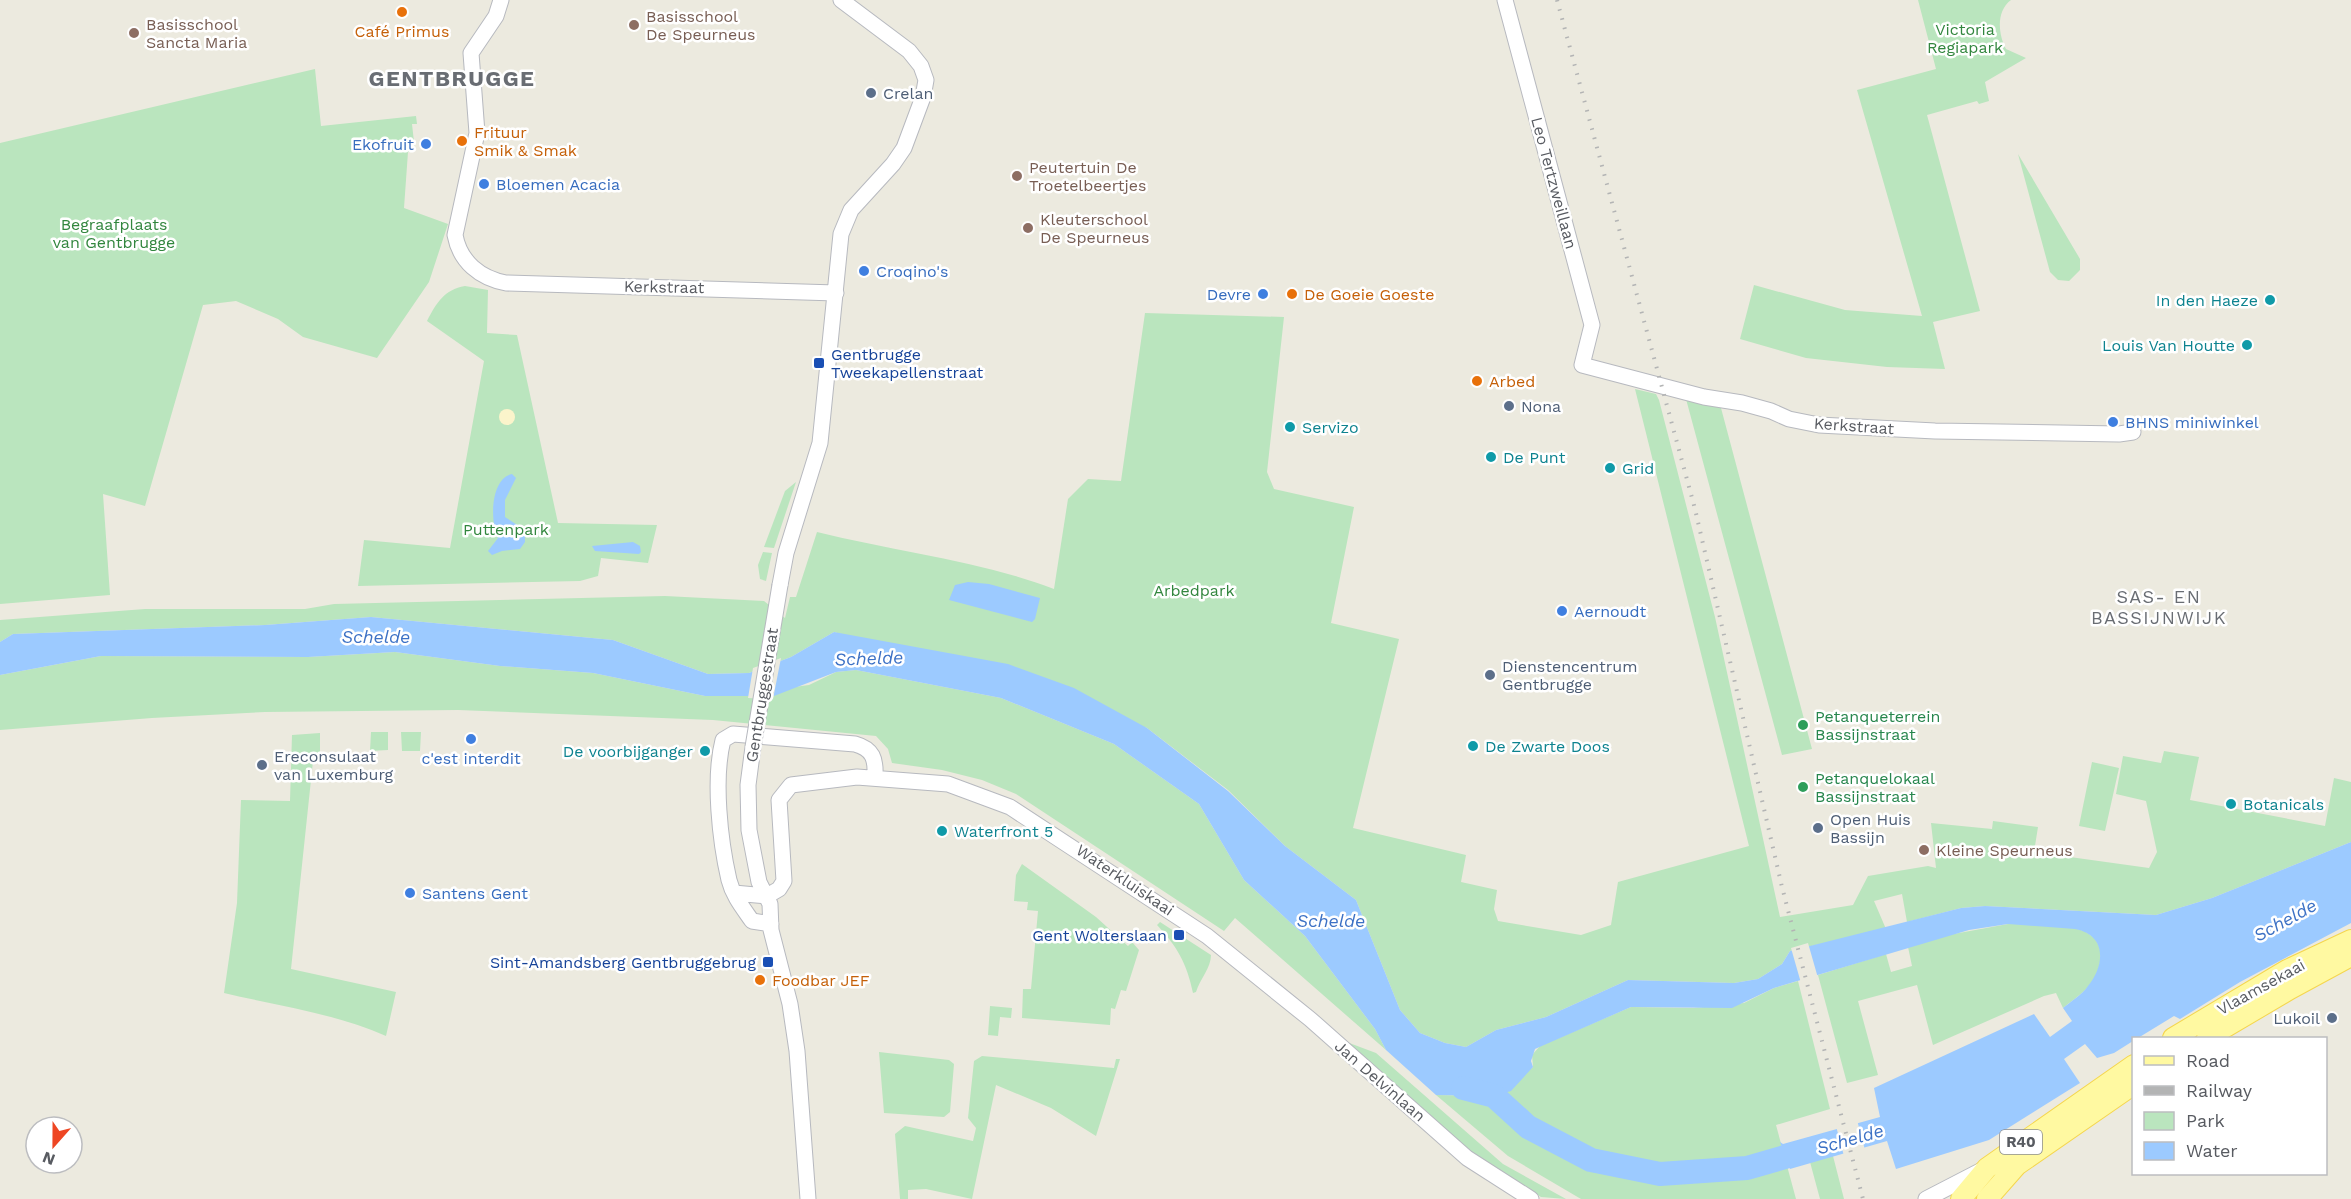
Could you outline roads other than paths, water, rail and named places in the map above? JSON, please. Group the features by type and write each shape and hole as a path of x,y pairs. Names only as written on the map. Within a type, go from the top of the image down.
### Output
{"main road":[{"name":"Vlaamsekaai","path":"2175,1037 2287,970 2351,940"},
{"name":"Vlaamsekaai","path":"2209,1037 2351,956"},
{"name":"R40","path":"1961,1199 1987,1168 2132,1066"},
{"name":"R40","path":"1986,1199 2017,1165 2132,1085"}],"street":[{"name":"Kerkstraat","path":"501,0 496,16 471,53 477,119 455,235 457,248 476,271 493,280 836,293"},
{"name":"Gentbruggestraat","path":"808,1199 796,1042 767,896 759,882 749,830 748,785 786,553 820,443 841,234 850,210 893,165 904,148 923,97 925,75 909,51 841,0"},
{"name":"Leo Tertzweillaan","path":"1505,0 1592,326 1582,365"},
{"name":"Kerkstraat","path":"1582,365 1704,397 1761,408 1789,419 1819,426 1946,431 2119,434 2133,432"},
{"name":"Gentbruggestraat","path":"771,924 752,921 729,881 722,831 719,757 723,740 733,734 855,744 868,748 872,752 875,777"},
{"name":"Waterkluiskaai","path":"767,896 779,890 784,881 779,807 785,790 797,783 875,777 948,784 1010,807 1118,875 1233,956"},
{"path":"734,893 767,896"},
{"name":"Jan Delvinlaan","path":"1233,956 1467,1158 1531,1199"},
{"path":"1926,1199 1987,1168"}],"water":[{"path":"512,474 516,478 505,500 505,517 525,530 525,542 520,549 502,551 492,555 488,551 498,538 493,512 496,492 499,484"},
{"path":"633,542 640,546 639,554 595,551 592,546"},
{"path":"968,582 989,584 1040,598 1035,619 1032,622 949,600 955,585"},
{"path":"371,617 613,640 708,674 749,673 791,657 834,632 1008,664 1074,688 1147,728 1228,791 1285,846 1356,900 1400,1010 1420,1033 1445,1043 1466,1047 1496,1030 1546,1017 1628,980 1734,983 1758,979 1782,964 1790,951 1961,908 1985,906 2156,915 2212,898 2351,842 2351,923 2240,982 2180,1019 2174,1016 2140,1037 2132,1037 2132,1042 2114,1053 2097,1058 2085,1044 2064,1059 2080,1083 1989,1140 1896,1169 1887,1141 1790,1169 1780,1142 1783,1144 1880,1117 1874,1088 2034,1014 2050,1037 2072,1021 2063,1008 2086,989 2098,969 2100,952 2093,937 2075,929 2008,924 1969,930 1774,988 1732,1008 1631,1007 1535,1049 1531,1061 1533,1067 1511,1091 1494,1096 1436,1095 1386,1050 1375,1029 1305,936 1244,880 1199,804 1114,744 1001,698 856,670 836,672 774,696 705,696 593,673 500,666 395,652 308,657 101,656 0,675 0,642 13,634 265,625"}],"waterway":[{"name":"Schelde","path":"1463,1088 1494,1096 1528,1127 1591,1160 1660,1174 1747,1168 1816,1148"}],"railway":[{"path":"1557,0 1695,509 1782,887 1863,1199"}],"place":[{"name":"Café Primus","path":"402,12"},
{"name":"Basisschool De Speurneus","path":"634,25"},
{"name":"Basisschool Sancta Maria","path":"134,33"},
{"name":"Crelan","path":"871,93"},
{"name":"Frituur Smik & Smak","path":"462,141"},
{"name":"Ekofruit","path":"426,144"},
{"name":"Peutertuin De Troetelbeertjes","path":"1017,176"},
{"name":"Bloemen Acacia","path":"484,184"},
{"name":"Kleuterschool De Speurneus","path":"1028,228"},
{"name":"Croqino's","path":"864,271"},
{"name":"Devre","path":"1263,294"},
{"name":"De Goeie Goeste","path":"1292,294"},
{"name":"In den Haeze","path":"2270,300"},
{"name":"Louis Van Houtte","path":"2247,345"},
{"name":"Gentbrugge Tweekapellenstraat","path":"819,363"},
{"name":"Arbed","path":"1477,381"},
{"name":"Nona","path":"1509,406"},
{"name":"BHNS miniwinkel","path":"2113,422"},
{"name":"Servizo","path":"1290,427"},
{"name":"De Punt","path":"1491,457"},
{"name":"Grid","path":"1610,468"},
{"name":"Aernoudt","path":"1562,611"},
{"name":"Dienstencentrum Gentbrugge","path":"1490,675"},
{"name":"Petanqueterrein Bassijnstraat","path":"1803,725"},
{"name":"c'est interdit","path":"471,739"},
{"name":"De Zwarte Doos","path":"1473,746"},
{"name":"De voorbijganger","path":"705,751"},
{"name":"Ereconsulaat van Luxemburg","path":"262,765"},
{"name":"Petanquelokaal Bassijnstraat","path":"1803,787"},
{"name":"Botanicals","path":"2231,804"},
{"name":"Open Huis Bassijn","path":"1818,828"},
{"name":"Waterfront 5","path":"942,831"},
{"name":"Kleine Speurneus","path":"1924,850"},
{"name":"Santens Gent","path":"410,893"},
{"name":"Gent Wolterslaan","path":"1179,935"},
{"name":"Sint-Amandsberg Gentbruggebrug","path":"768,962"},
{"name":"Foodbar JEF","path":"760,980"},
{"name":"Lukoil","path":"2332,1018"}],"district":[{"name":"GENTBRUGGE","path":"452,78"},
{"name":"SAS- EN BASSIJNWIJK","path":"2159,606"}],"park label":[{"name":"Victoria Regiapark","path":"1965,38"},
{"name":"Begraafplaats van Gentbrugge","path":"114,233"},
{"name":"Puttenpark","path":"506,529"},
{"name":"Arbedpark","path":"1194,590"}]}
